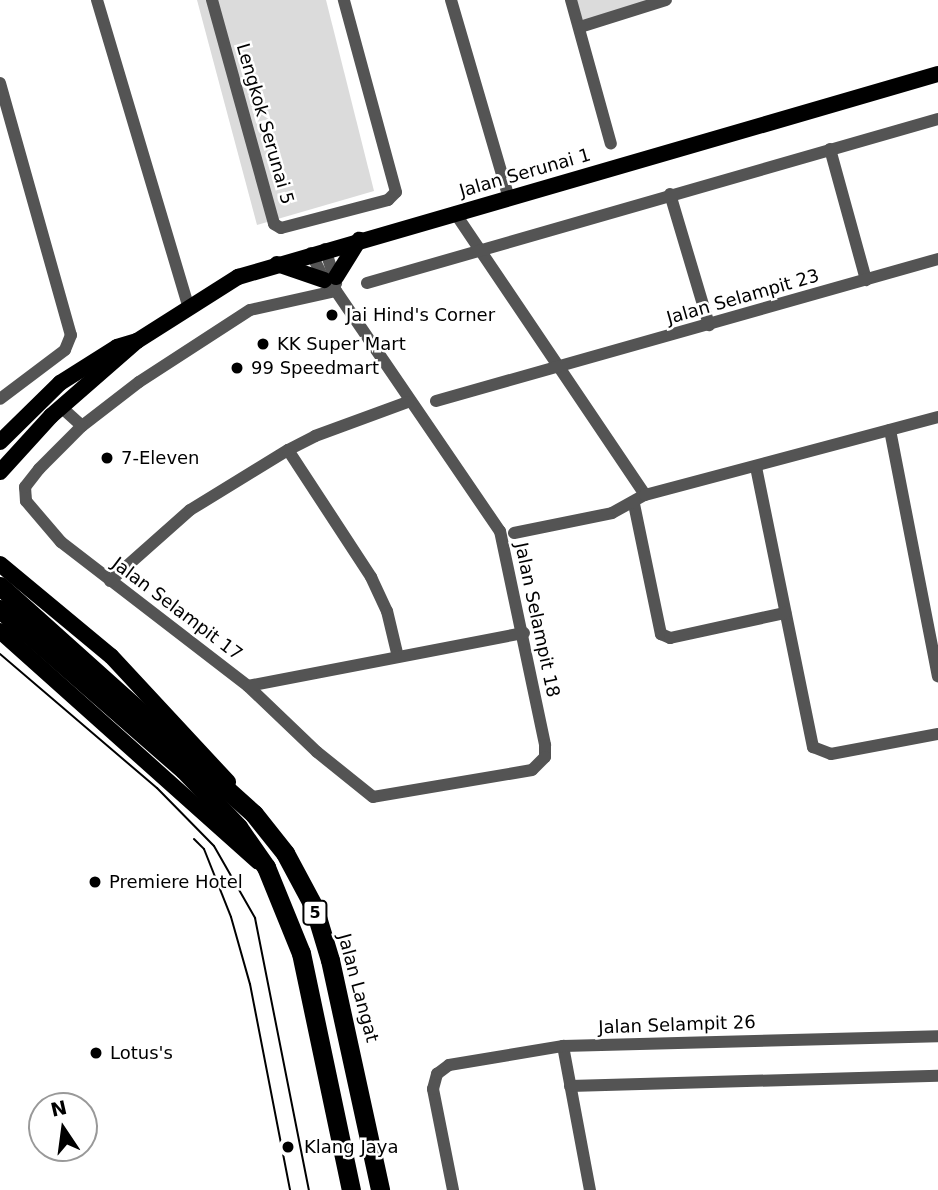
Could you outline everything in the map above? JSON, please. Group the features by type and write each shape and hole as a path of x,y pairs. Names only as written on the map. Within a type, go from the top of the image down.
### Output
{"highway":[{"name":"Jalan Langat","path":"2,573 124,707 239,827 266,867 301,953 351,1190"},
{"name":"Jalan Langat","path":"0,609 254,814 285,853 314,907 357,1068 380,1190"}],"main road":[{"name":"Jalan Serunai 1","path":"137,341 188,305 237,277 318,251 938,74"},
{"path":"276,264 332,283 359,240"},
{"path":"2,471 61,407 137,341"},
{"path":"0,442 60,383 117,347 137,341"},
{"name":"Jalan Langat","path":"2,573 41,597 111,656 212,762 254,814"},
{"name":"Jalan Langat","path":"0,631 266,867"}],"street":[{"path":"97,0 188,305"},
{"name":"Lengkok Serunai 5","path":"212,0 274,224 281,228 388,200 396,192 344,0"},
{"path":"451,0 509,198"},
{"path":"570,0 580,27 611,144"},
{"path":"580,27 666,0"},
{"path":"0,83 71,335 65,350 0,399"},
{"path":"367,283 475,249 938,120"},
{"path":"830,149 866,279"},
{"path":"670,194 709,325"},
{"path":"455,213 475,249 645,495"},
{"name":"Jalan Selampit 18","path":"318,251 332,283 408,402 500,531 524,633 545,757 521,773 388,795"},
{"name":"Jalan Selampit 23","path":"436,401 938,259"},
{"name":"Jalan Selampit 17","path":"332,283 250,310 139,382 82,426 25,487 26,501 61,542 248,686 352,783 373,797 388,795"},
{"path":"110,581 190,510 288,450 408,402"},
{"path":"61,407 82,426"},
{"path":"514,533 634,504 645,495 938,417"},
{"path":"890,430 938,676"},
{"path":"288,450 371,577 387,611 398,657"},
{"path":"756,467 813,747 831,754 938,734"},
{"path":"634,504 661,634 670,638 785,613"},
{"path":"248,686 524,633"},
{"name":"Jalan Selampit 26","path":"453,1190 433,1089 437,1074 449,1065 563,1046 938,1036"},
{"path":"563,1046 590,1190"},
{"path":"570,1086 938,1076"}],"shaded area":[{"path":"197,0 326,0 374,191 257,225"},
{"path":"576,0 653,0 582,22"}],"tram line":[{"path":"0,654 157,788 214,846 255,918 309,1190"},
{"path":"194,839 204,849 231,917 250,984 290,1190"}],"place":[{"name":"Jai Hind's Corner","path":"332,315"},
{"name":"KK Super Mart","path":"263,344"},
{"name":"99 Speedmart","path":"237,368"},
{"name":"7-Eleven","path":"107,458"},
{"name":"Premiere Hotel","path":"95,882"},
{"name":"Lotus's","path":"96,1053"},
{"name":"Klang Jaya","path":"288,1147"}]}
